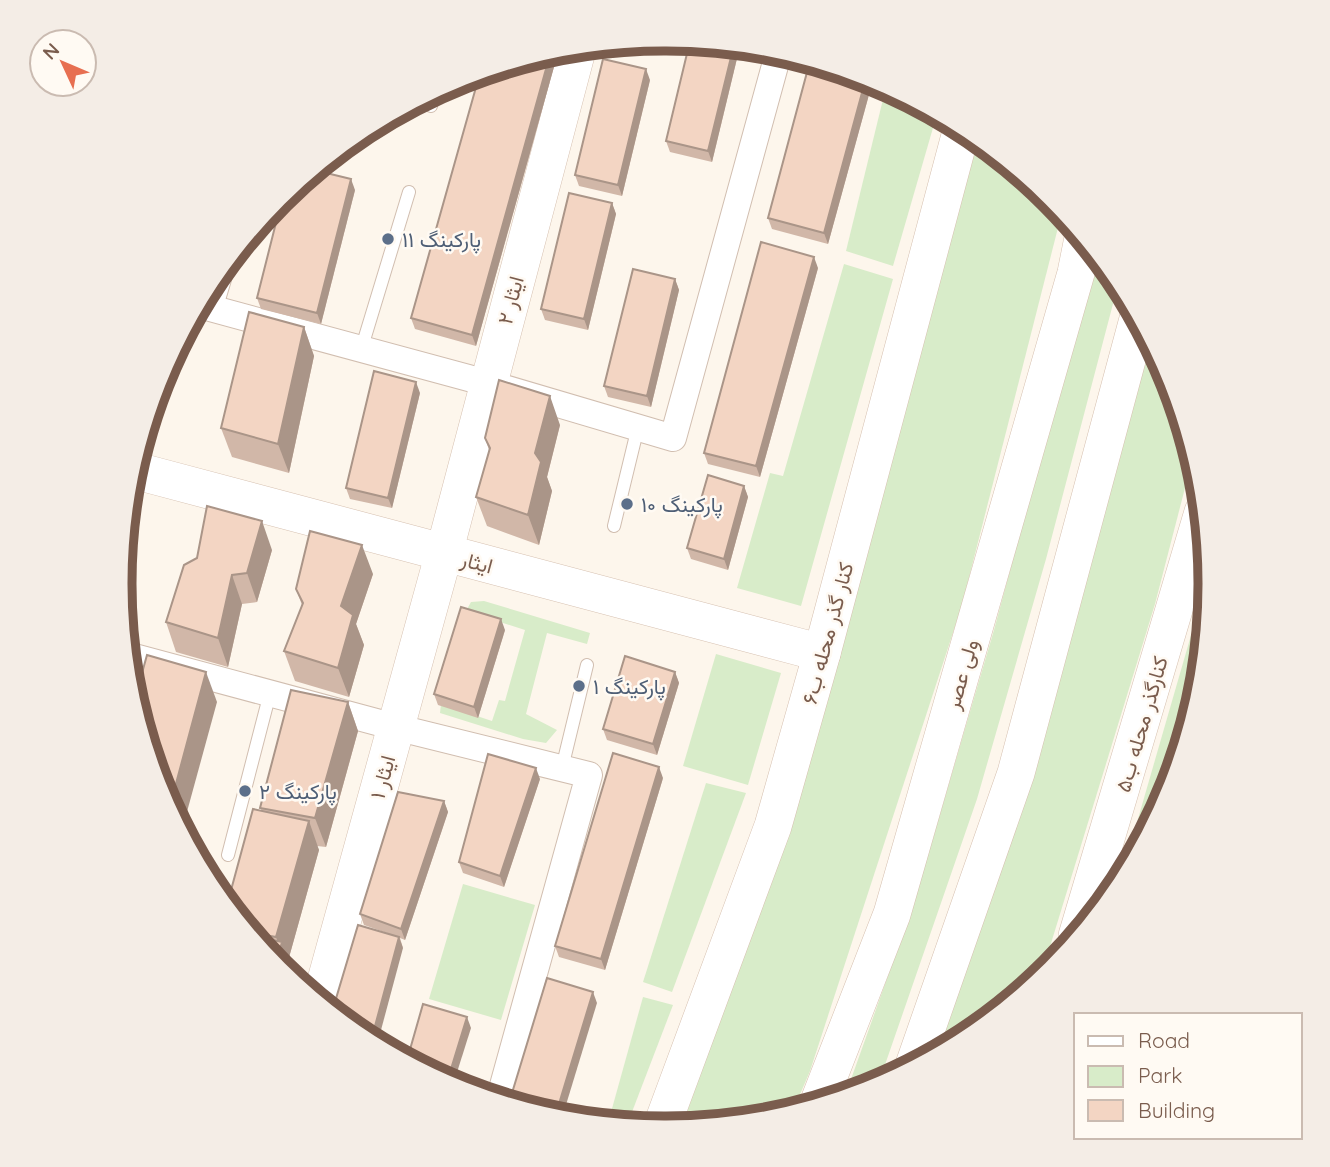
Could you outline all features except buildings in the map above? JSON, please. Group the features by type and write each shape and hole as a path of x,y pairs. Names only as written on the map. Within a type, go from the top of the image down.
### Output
{"street":[{"name":"ایثار ۲","path":"444,553 575,59"},
{"path":"210,308 487,383 673,438 776,63"},
{"name":"کنار گذر محله ب۶","path":"665,1116 773,826 959,140"},
{"name":"ولی عصر","path":"823,1092 892,914 1081,250"},
{"path":"919,1052 1016,773 1135,334"},
{"name":"ایثار","path":"144,473 822,653"},
{"name":"کنارگذر محله ب۵","path":"1102,888 1196,539"},
{"name":"ایثار ۱","path":"323,991 444,553"},
{"path":"138,658 589,775 502,1090"}],"lane":[{"path":"361,350 409,191"},
{"path":"614,526 638,427"},
{"path":"562,768 587,665"},
{"path":"228,855 270,693"}],"green space":[{"path":"883,98 934,124 893,266 846,251"},
{"path":"968,146 1016,183 1059,225 962,605 810,1071 798,1099 735,1112 678,1116"},
{"path":"1090,262 1114,298 1046,559 977,799 883,1069 850,1083 914,903 994,630 1080,311"},
{"path":"844,264 893,279 801,606 737,588 770,473 783,476"},
{"path":"1145,352 1169,412 1188,478 1155,604 1048,954 989,1006 935,1042"},
{"path":"484,601 590,633 587,644 547,633 526,714 557,730 546,743 523,739 440,713 441,704 492,721 499,700 505,701 525,630 466,611 471,602"},
{"path":"1197,614 1188,687 1180,721 1157,787 1132,838"},
{"path":"716,654 781,673 748,785 683,766"},
{"path":"706,783 746,793 672,992 643,982"},
{"path":"463,884 535,905 501,1020 429,999"},
{"path":"643,997 673,1005 631,1115 611,1113"}],"place":[{"name":"پارکینگ ۱۱","path":"388,239"},
{"name":"پارکینگ ۱۰","path":"627,504"},
{"name":"پارکینگ ۱","path":"579,686"},
{"name":"پارکینگ ۲","path":"245,791"}]}
